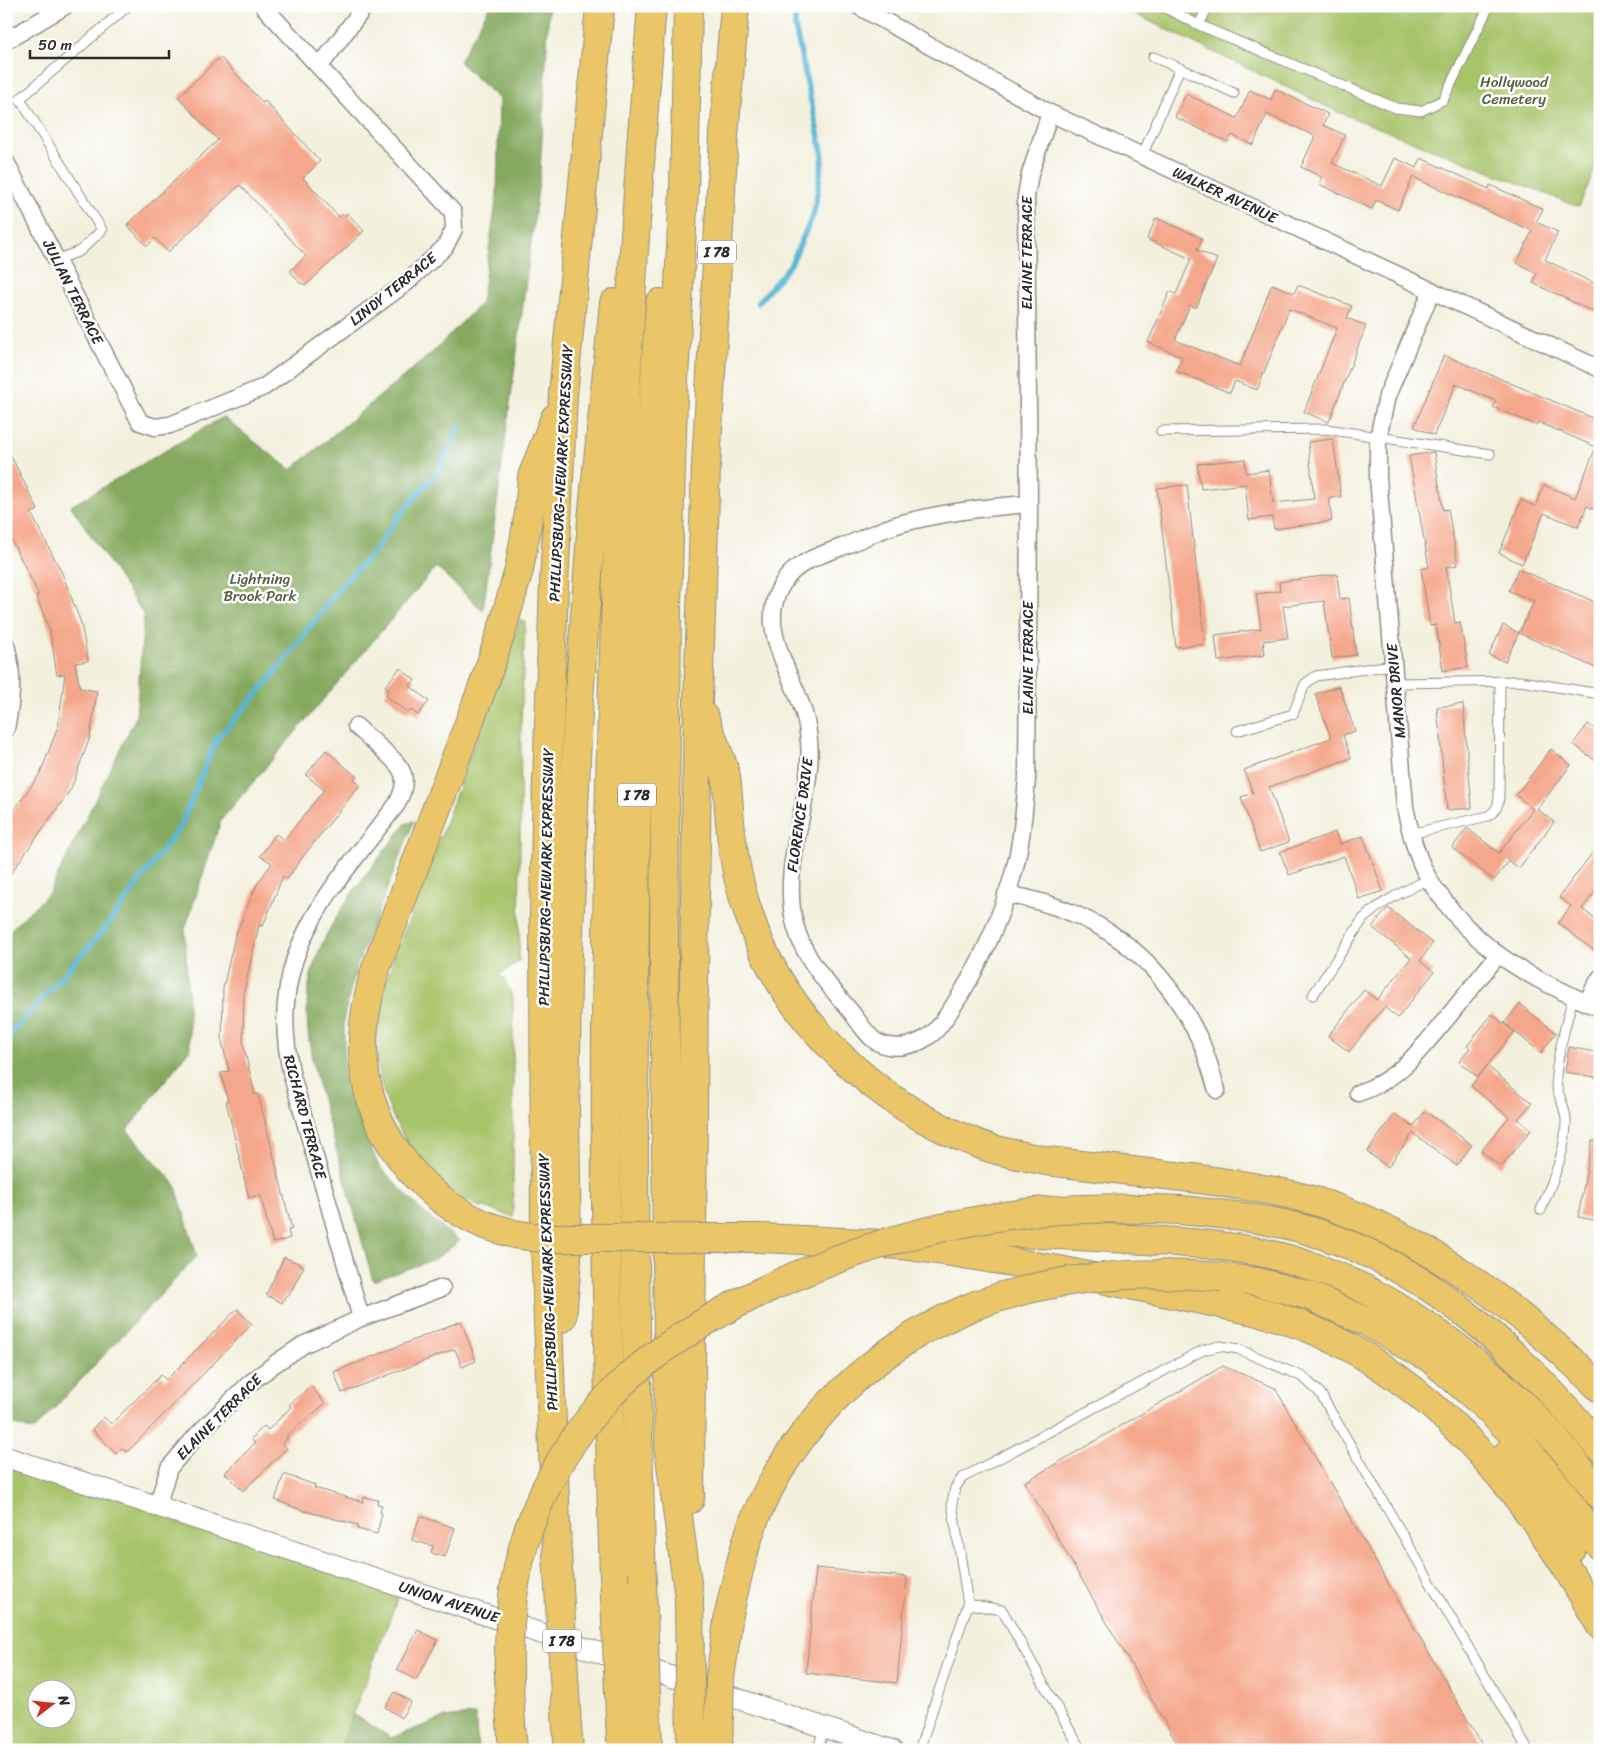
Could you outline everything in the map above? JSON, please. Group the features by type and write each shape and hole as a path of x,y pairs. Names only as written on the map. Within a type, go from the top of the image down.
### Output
{"highway":[{"name":"PHILLIPSBURG-NEWARK EXPRESSWAY","path":"568,1739 552,1442 545,1242 544,914 552,632 563,395 600,6"},
{"path":"552,1442 567,1260 565,1113 569,913 578,712 586,592 622,201 652,6"},
{"name":"I 78","path":"621,1746 608,1423 605,1226 605,1025 610,764 620,483 652,6"},
{"path":"688,6 684,190 673,399 668,585 664,940 669,1450 690,1598"},
{"name":"I 78","path":"648,1750 636,1335 634,1101 636,855 641,620 661,287 688,6"},
{"name":"I 78","path":"691,1750 693,1031 698,702 706,466 723,144 735,6"},
{"path":"563,395 532,477 529,513 520,561 504,626 376,968 366,1003 362,1050 366,1082 376,1113 390,1142 409,1168 443,1202 485,1225 514,1234 541,1238 762,1238 902,1245 992,1258 1264,1313 1295,1322 1325,1334 1357,1351 1428,1401 1481,1454 1534,1522 1581,1592 1600,1626"},
{"path":"698,702 726,776 732,844 749,916 762,948 777,978 818,1032 844,1059 879,1089 914,1113 950,1132 982,1145 1014,1154 1047,1161 1249,1187 1315,1201 1349,1213 1382,1227 1412,1243 1468,1278 1550,1340 1600,1388"},
{"path":"513,1750 508,1671 509,1630 517,1571 528,1530 550,1481 573,1441 611,1394 644,1364 697,1326 758,1293 826,1262 888,1242 958,1224 1032,1213 1097,1208 1181,1210 1235,1215 1300,1228 1324,1235 1370,1254 1411,1276 1455,1306 1507,1350 1556,1398 1600,1448"},
{"path":"762,1238 854,1230 1017,1233 1205,1244 1268,1254 1306,1264 1345,1279 1387,1301 1420,1322 1465,1355 1526,1409 1578,1466 1600,1496"},
{"path":"718,1750 720,1678 729,1614 744,1549 768,1490 787,1458 805,1432 846,1388 877,1360 902,1342 933,1324 976,1304 1030,1288 1086,1279 1161,1274 1222,1277 1258,1282 1310,1296 1346,1312 1430,1358 1489,1410 1542,1466 1600,1546"},
{"path":"1382,1331 1447,1386 1492,1433 1554,1516 1600,1600"}],"street":[{"path":"6,41 65,6"},
{"name":"LINDY TERRACE","path":"140,422 155,427 170,425 264,387 406,283 445,247 454,229 453,212 263,6"},
{"path":"320,66 365,6"},
{"name":"WALKER AVENUE","path":"858,6 1050,113 1600,368"},
{"name":"ELAINE TERRACE","path":"819,972 876,1042 895,1047 916,1044 935,1032 961,994 983,954 1001,912 1014,869 1023,824 1027,779 1029,504 1026,196 1030,174 1050,113"},
{"name":"JULIAN TERRACE","path":"6,162 140,422"},
{"name":"MANOR DRIVE","path":"1432,290 1387,396 1378,438 1378,477 1405,806 1410,834 1429,879 1462,924 1498,955 1523,972 1586,1003"},
{"name":"FLORENCE DRIVE","path":"819,972 799,938 790,908 790,880 809,774 809,743 802,707 772,629 775,601 781,587 800,566 818,556 902,523 983,508 1029,504"},
{"path":"6,645 11,665 12,682 6,729"},
{"name":"RICHARD TERRACE","path":"356,726 399,764 405,779 404,787 398,804 322,902 306,929 289,977 284,1024 287,1055 292,1076 361,1318"},
{"path":"1006,894 1039,901 1079,914 1122,940 1141,956 1175,994 1188,1016 1199,1038 1217,1090"},
{"path":"1358,1093 1390,1079 1408,1064 1498,955"},
{"path":"1586,1003 1600,978"},
{"name":"ELAINE TERRACE","path":"157,1506 169,1468 198,1434 250,1383 303,1345 361,1318 442,1288"},
{"name":"UNION AVENUE","path":"6,1457 892,1750"}],"lane":[{"path":"56,260 80,251 102,230 20,99 128,6"},
{"path":"1161,6 1199,25 1396,108 1421,111 1443,100 1489,6"},
{"path":"1199,25 1208,6"},
{"path":"1153,57 1234,93"},
{"path":"1142,156 1180,68"},
{"path":"1161,431 1326,429 1490,454"},
{"path":"1237,731 1292,714 1305,684 1316,676 1394,665"},
{"path":"1395,683 1520,681 1600,694"},
{"path":"1410,834 1488,816 1495,812 1499,797 1500,682"},
{"path":"1313,995 1363,919 1390,898 1429,879"},
{"path":"1541,1210 1555,1175 1565,1136 1565,1109 1557,1090 1556,1074 1586,1003"},
{"path":"919,1750 968,1604 952,1503 955,1488 962,1478 1203,1350 1220,1346 1238,1349 1303,1377 1320,1393 1528,1750"},
{"path":"968,1604 1002,1610 1082,1750"},
{"path":"818,1750 824,1727"}],"green space":[{"name":"Lightning Brook Park","path":"490,6 549,6 540,174 483,611 436,567 221,820 185,929 190,1049 127,1130 175,1184 197,1256 33,1431 6,1422 6,934 49,893 136,717 144,615 71,506 223,417 291,470 433,352 481,303 497,195 499,99 459,62"},
{"name":"Hollywood Cemetery","path":"1118,6 1600,6 1600,157 1579,207 1338,112"},
{"path":"520,620 525,622 521,722 519,961 498,976 504,978 513,998 513,1217 481,1206 482,1209 440,1182 405,1140 385,1097 379,1075 376,1028 385,984 392,964"},
{"path":"414,821 357,965 344,1017 344,1075 378,1165 423,1212 460,1241 435,1259 373,1281 316,1078 308,1029 307,1004 310,980 317,956 334,921 356,888 405,824"},
{"path":"6,1457 402,1587 353,1714 391,1738 444,1718 475,1715 478,1750 6,1750"},
{"path":"353,1714 391,1738 444,1718 475,1715 478,1750 339,1750"}],"building":[{"path":"220,57 263,103 265,101 320,161 303,178 339,217 343,214 345,216 347,213 364,231 306,285 300,283 290,271 306,256 240,185 168,252 155,238 147,246 127,225 218,140 178,97"},
{"path":"1275,89 1328,114 1323,125 1345,135 1332,163 1382,186 1395,158 1417,168 1421,158 1489,189 1490,185 1543,209 1536,222 1558,232 1545,260 1600,286 1600,315 1533,283 1537,273 1517,263 1532,231 1413,177 1398,210 1376,200 1372,209 1319,184 1322,177 1301,167 1315,136 1267,114 1253,145 1232,135 1228,142 1175,117 1186,94 1237,118 1250,90 1271,100"},
{"path":"1156,218 1202,238 1197,250 1217,259 1196,308 1190,305 1175,340 1240,366 1272,284 1294,293 1298,285 1352,306 1347,318 1366,326 1329,422 1304,412 1337,328 1289,309 1257,390 1235,381 1230,393 1176,371 1182,357 1148,342 1170,291 1176,294 1191,259 1147,239"},
{"path":"1444,355 1600,421 1600,512 1587,506 1578,527 1544,513 1522,564 1499,553 1521,500 1535,506 1544,485 1575,498 1596,447 1538,422 1536,425 1493,407 1496,401 1456,384 1434,435 1414,427"},
{"path":"1333,439 1341,497 1329,498 1332,521 1274,529 1272,517 1249,520 1245,484 1201,489 1197,464 1245,459 1246,473 1269,470 1273,503 1314,499 1308,442"},
{"path":"6,446 38,510 31,513 62,573 81,623 88,661 75,663 80,688 97,691 90,737 71,789 6,880 6,822 41,772 58,726 65,674 57,675 50,631 36,596 39,595 6,529"},
{"path":"1434,452 1443,510 1448,509 1458,565 1446,567 1455,623 1460,622 1468,667 1443,671 1436,625 1430,626 1421,569 1429,567 1409,456"},
{"path":"1187,485 1205,644 1176,647 1157,488"},
{"path":"1518,569 1600,604 1600,670 1519,633 1534,601 1509,591"},
{"path":"1337,574 1340,599 1349,598 1356,655 1332,658 1324,601 1283,606 1288,638 1263,641 1265,655 1218,661 1215,635 1261,629 1256,594 1280,591 1279,582"},
{"path":"1503,625 1519,633 1505,662 1489,655"},
{"path":"400,668 415,680 410,686 429,701 418,715 411,710 408,713 385,695 389,689 385,686"},
{"path":"1339,686 1355,731 1343,735 1351,758 1269,787 1289,842 1260,852 1241,797 1253,793 1244,770 1331,738 1315,694"},
{"path":"1463,704 1472,808 1447,810 1437,707"},
{"path":"1588,724 1600,733 1600,764 1573,744"},
{"path":"1551,749 1571,765 1537,809 1554,822 1519,868 1509,861 1494,880 1452,848 1467,828 1499,853 1533,809 1516,795"},
{"path":"326,750 356,776 354,779 360,785 287,879 283,876 263,926 259,925 244,991 243,1043 255,1095 258,1094 292,1229 288,1230 290,1238 273,1243 260,1195 249,1198 226,1101 228,1101 221,1073 229,1071 222,1042 223,988 235,936 256,886 272,863 260,856 276,834 284,840 324,790 306,775"},
{"path":"1335,832 1340,844 1363,836 1383,891 1359,899 1344,856 1289,875 1280,852"},
{"path":"1600,843 1600,885 1582,909 1600,923 1600,955 1558,923 1571,906 1559,897"},
{"path":"1388,908 1433,943 1420,961 1434,972 1398,1018 1384,1007 1349,1052 1328,1036 1364,990 1377,1000 1411,958 1372,927"},
{"path":"1520,1004 1556,1033 1541,1053 1504,1023"},
{"path":"1492,1014 1514,1032 1478,1077 1459,1062 1470,1048 1467,1046"},
{"path":"1569,1047 1600,1053 1600,1078 1565,1072"},
{"path":"1487,1066 1532,1103 1518,1119 1531,1130 1501,1167 1481,1151 1509,1117 1471,1086"},
{"path":"1425,1111 1472,1145 1457,1166 1413,1133 1388,1167 1367,1152 1395,1114 1413,1127"},
{"path":"1592,1141 1600,1141 1600,1221 1578,1217"},
{"path":"284,1257 304,1266 289,1296 286,1295 282,1303 266,1295"},
{"path":"237,1309 252,1324 127,1452 122,1448 116,1454 92,1429 104,1417 111,1424 161,1375 166,1380"},
{"path":"461,1321 476,1361 462,1367 455,1349 342,1393 334,1372"},
{"path":"1223,1366 1275,1388 1485,1750 1181,1750 1025,1482"},
{"path":"311,1386 325,1404 286,1436 288,1438 282,1443 287,1448 243,1491 225,1473 255,1443 251,1439 264,1426 268,1430 291,1407 289,1405"},
{"path":"284,1474 315,1485 314,1488 363,1502 364,1497 378,1500 377,1504 382,1505 380,1512 382,1513 377,1534 357,1529 358,1525 305,1511 275,1500"},
{"path":"420,1516 455,1528 445,1557 431,1553 433,1546 412,1540"},
{"path":"816,1568 907,1577 897,1683 806,1673"},
{"path":"418,1630 438,1640 416,1680 397,1669"},
{"path":"395,1692 411,1702 401,1718 385,1707"}],"waterway":[{"path":"758,303 791,264 814,213 823,156 795,27 794,6"},
{"path":"6,1038 104,930 181,825 216,740 271,678 344,582 375,551 398,517 439,470 459,427"}]}
